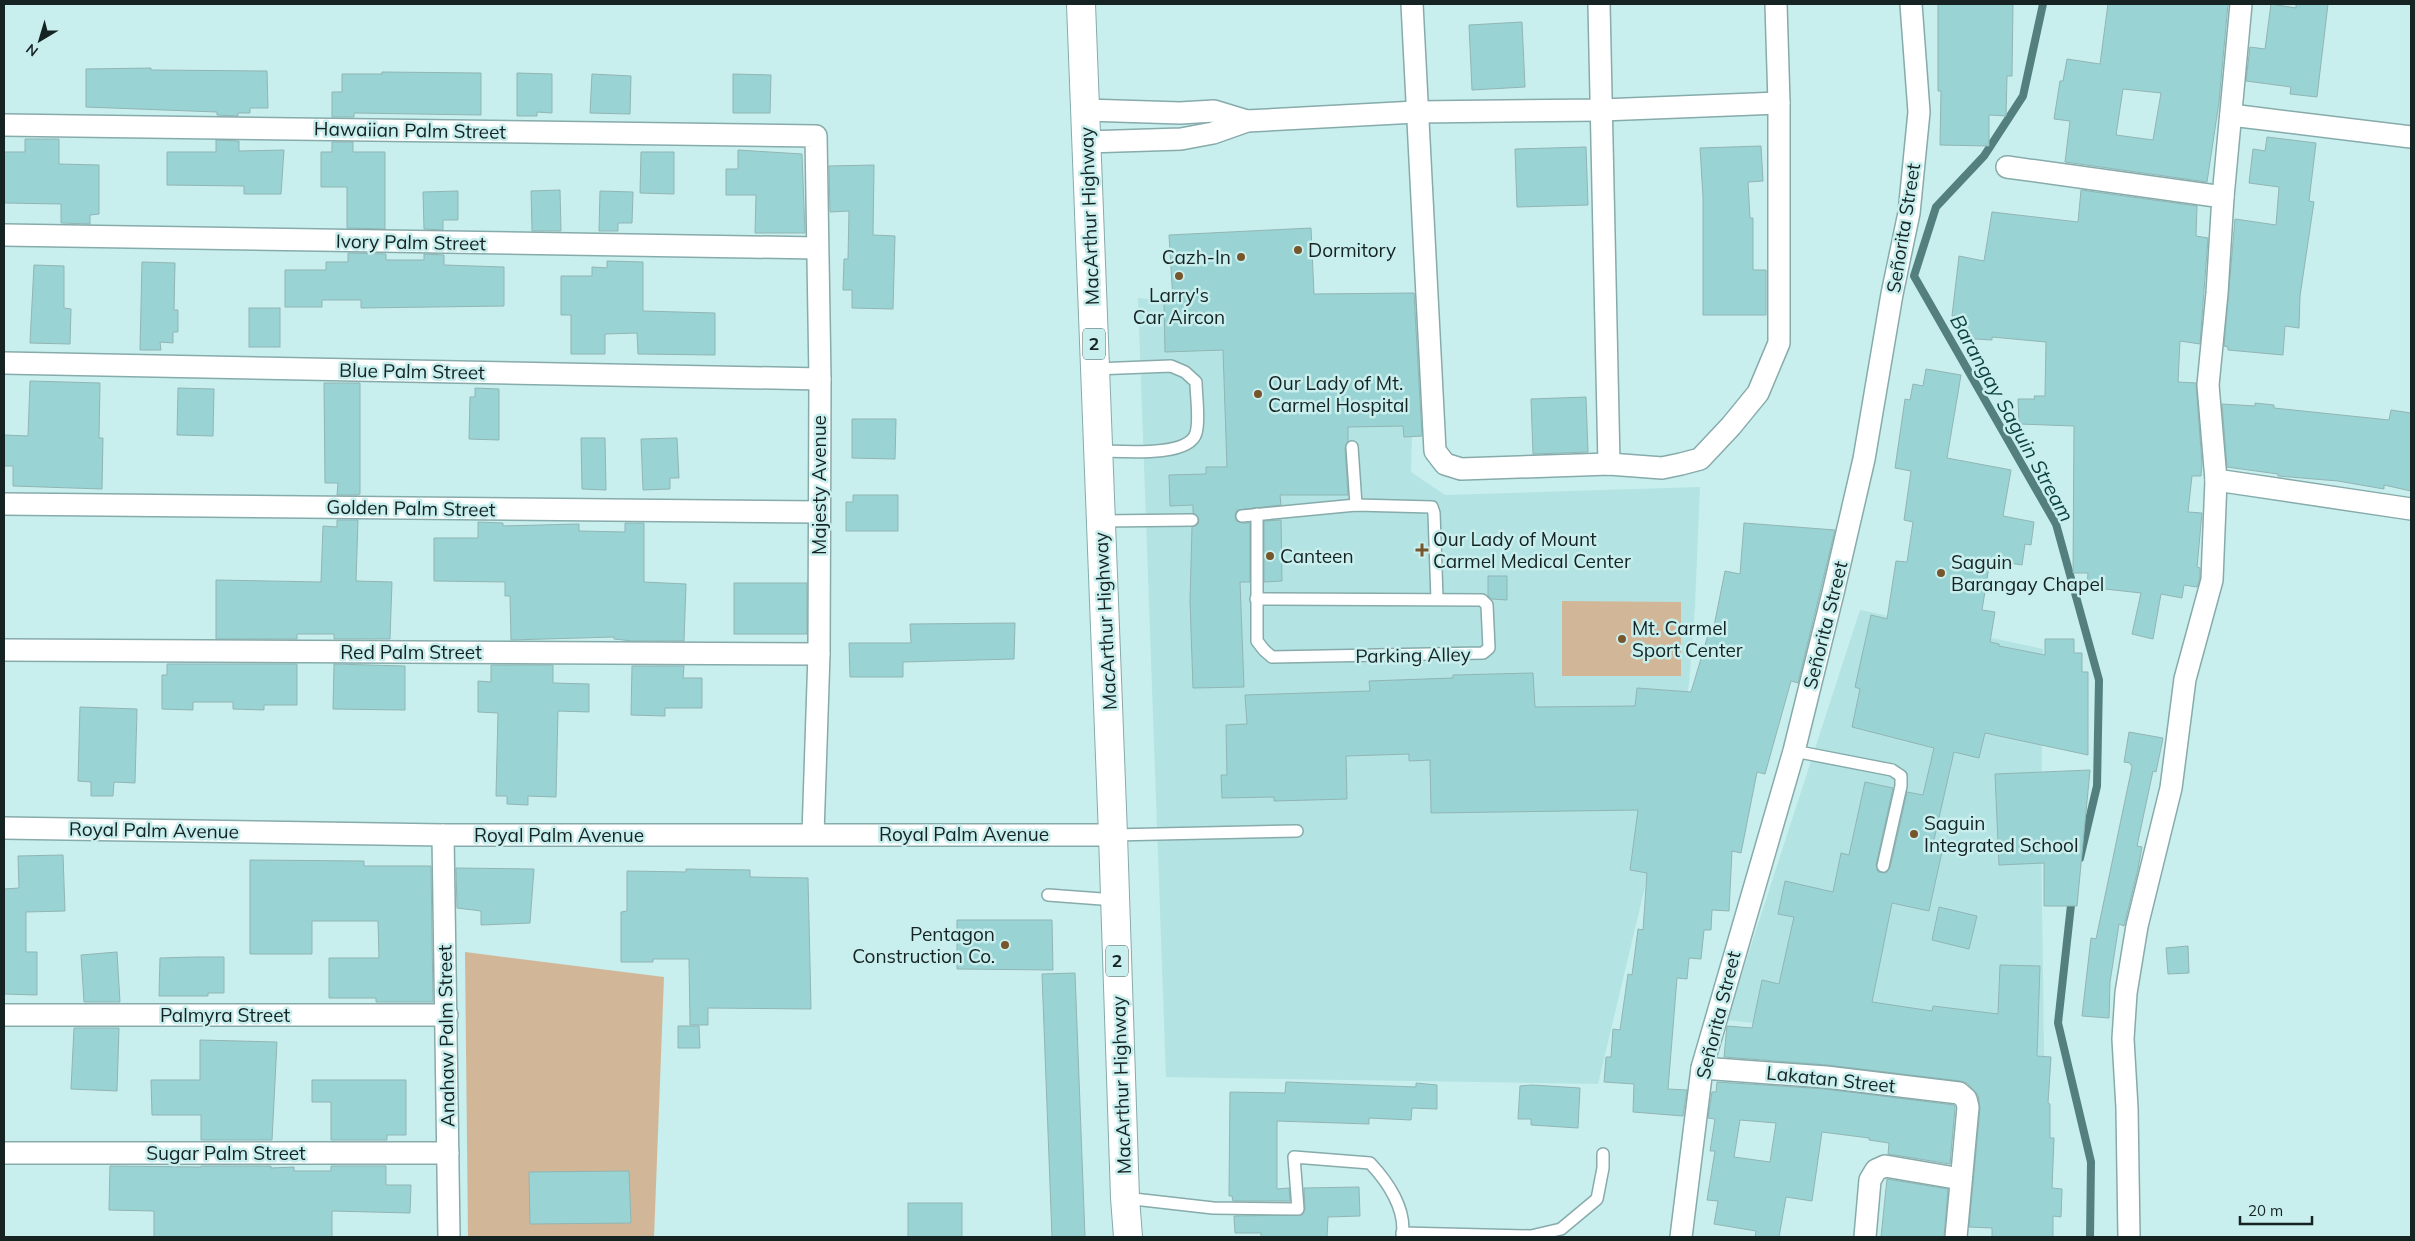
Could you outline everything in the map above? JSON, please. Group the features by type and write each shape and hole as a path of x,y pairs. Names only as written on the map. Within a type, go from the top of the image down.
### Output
{"highway":[{"name":"MacArthur Highway","path":"1081,4 1113,835 1124,1198 1128,1237"}],"street":[{"path":"1412,4 1416,112 1435,451 1446,464 1461,469 1608,464 1662,468 1700,458 1758,394 1779,343 1779,103 1776,4"},
{"path":"1599,4 1608,464"},
{"name":"Señorita Street","path":"1681,1237 1702,1068 1794,751 1864,458 1892,294 1909,212 1919,112 1911,4"},
{"path":"2129,1237 2127,1108 2123,1039 2126,993 2137,926 2171,788 2185,679 2212,580 2216,480 2208,385 2241,4"},
{"path":"1087,142 1182,139 1213,133 1247,121 1416,112 1602,110 1779,103"},
{"path":"1086,110 1180,113 1214,110 1247,121"},
{"path":"1180,113 1182,139"},
{"path":"2231,115 2411,137"},
{"name":"Hawaiian Palm Street","path":"4,125 816,136"},
{"name":"Majesty Avenue","path":"813,834 819,654 820,379 816,136"},
{"path":"2007,168 2223,197"},
{"name":"Ivory Palm Street","path":"4,235 818,248"},
{"name":"Blue Palm Street","path":"4,362 820,379"},
{"path":"2216,480 2411,509"},
{"name":"Golden Palm Street","path":"4,504 819,512"},
{"name":"Red Palm Street","path":"4,650 819,654"},
{"name":"Royal Palm Avenue","path":"4,828 443,835 1113,835"},
{"name":"Anahaw Palm Street","path":"443,835 447,1015 448,1237"},
{"name":"Palmyra Street","path":"4,1015 447,1015"},
{"name":"Lakatan Street","path":"1702,1068 1826,1077 1960,1093 1966,1098 1968,1108 1961,1179"},
{"name":"Sugar Palm Street","path":"4,1153 448,1153"},
{"path":"1865,1237 1870,1180 1876,1170 1885,1166 1961,1179 1956,1237"}],"lane":[{"path":"1095,369 1171,366 1185,372 1196,382 1196,433 1190,443 1175,450 1099,451"},
{"path":"1352,447 1356,505"},
{"path":"1242,516 1356,505 1432,508 1434,513 1437,599"},
{"name":"Parking Alley","path":"1256,599 1482,600 1487,605 1488,640 1486,652 1272,657 1257,641 1256,599 1257,514"},
{"path":"1100,521 1192,520"},
{"path":"1794,751 1892,770 1901,776 1902,786 1883,866"},
{"path":"1113,835 1297,831"},
{"path":"1048,895 1115,900"},
{"path":"1124,1198 1213,1208 1298,1210 1294,1157 1370,1163 1382,1176 1398,1202 1402,1235 1531,1236 1561,1229 1597,1199 1603,1168 1603,1154"}],"shaded area":[{"path":"1418,293 1422,436 1412,437 1411,472 1445,495 1700,487 1695,606 1689,683 1669,832 1648,874 1598,1084 1166,1077 1138,298 1164,301 1270,298 1296,294"},
{"name":"Mt. Carmel Sport Center","path":"1562,601 1681,602 1681,676 1562,676"},
{"name":"Saguin Integrated School","path":"1860,610 2043,649 2041,829 2044,1056 1727,1020"},
{"path":"465,952 664,977 654,1237 468,1237"}],"building":[{"path":"1938,4 2013,4 2012,76 2007,76 2006,116 1989,115 1989,146 1940,145 1941,91 1938,91"},
{"path":"2108,4 2228,4 2219,102 2207,182 2065,162 2070,121 2054,119 2060,81 2063,81 2067,59 2100,64","holes":["2123,89 2161,93 2153,140 2116,135"]},
{"path":"2271,4 2296,8 2296,4 2328,4 2317,97 2290,94 2291,87 2246,81 2250,47 2265,49"},
{"path":"1522,22 1525,87 1472,90 1469,25"},
{"path":"151,68 151,70 267,71 268,108 250,108 250,113 238,113 238,116 217,115 217,112 86,107 86,69"},
{"path":"382,72 481,73 481,115 354,113 354,117 332,117 332,92 342,92 342,74 382,74"},
{"path":"517,73 552,74 552,113 537,112 537,116 517,116"},
{"path":"592,74 631,76 630,114 590,113"},
{"path":"733,74 771,75 770,113 733,113"},
{"path":"2267,137 2316,143 2309,201 2314,202 2300,296 2299,328 2285,326 2283,355 2228,350 2228,347 2224,346 2235,219 2276,225 2279,187 2249,183 2253,149 2265,151"},
{"path":"25,139 59,139 59,164 99,165 99,214 90,215 90,224 61,223 61,204 4,203 4,152 25,152"},
{"path":"216,140 239,141 239,151 284,150 281,194 244,194 244,186 167,185 167,152 216,152"},
{"path":"332,142 353,142 353,152 385,152 385,229 347,228 347,187 321,187 321,152 332,152"},
{"path":"1761,146 1763,181 1748,182 1750,218 1753,218 1753,270 1766,270 1766,315 1703,315 1703,197 1700,148"},
{"path":"1586,147 1588,205 1517,207 1515,149"},
{"path":"738,150 802,154 805,233 755,233 756,195 726,195 726,169 738,169"},
{"path":"641,152 674,152 674,194 640,193"},
{"path":"874,165 873,235 895,236 893,309 852,308 852,290 843,290 844,259 848,259 849,211 830,212 829,166"},
{"path":"560,190 561,231 532,231 531,191"},
{"path":"2081,190 2197,206 2196,236 2208,238 2200,344 2180,341 2178,382 2196,383 2202,464 2201,476 2192,476 2188,512 2202,513 2197,567 2200,568 2200,578 2197,587 2184,585 2182,598 2161,594 2153,639 2132,634 2141,593 2087,587 2088,573 2073,573 2074,426 2019,424 2018,399 2035,399 2034,396 2045,396 2046,342 1992,337 1992,340 1957,338 1959,316 1952,316 1959,256 1984,261 1992,212 2078,222"},
{"path":"458,191 458,220 443,220 443,230 424,229 423,192"},
{"path":"600,191 633,192 632,223 618,223 618,231 599,231"},
{"path":"1311,228 1314,294 1414,293 1422,436 1404,437 1403,426 1348,427 1348,441 1345,448 1348,495 1280,495 1281,505 1237,510 1236,521 1250,523 1250,582 1240,582 1244,687 1193,688 1190,601 1192,527 1198,524 1199,519 1193,513 1193,505 1170,506 1169,475 1206,474 1206,467 1227,467 1223,350 1165,352 1164,301 1173,301 1169,235"},
{"path":"348,253 386,254 386,260 424,260 424,254 444,255 444,265 504,267 504,306 361,308 361,300 322,300 322,307 285,307 285,270 326,270 326,262 348,262"},
{"path":"607,261 643,262 643,311 715,313 715,355 638,354 637,333 605,334 605,354 571,354 571,315 561,315 561,276 592,276 592,267 607,268"},
{"path":"142,262 175,263 174,310 178,310 178,332 173,332 173,343 160,342 161,350 140,350"},
{"path":"34,265 64,266 64,308 71,309 70,344 30,343"},
{"path":"249,308 280,308 280,347 249,347"},
{"path":"1926,369 1961,375 1947,458 2011,470 2003,516 2034,522 2031,545 2025,544 2022,565 1990,560 1982,610 1995,612 1990,642 1999,644 1999,646 2045,655 2045,639 2074,639 2074,653 2082,653 2082,672 2088,672 2088,755 1985,733 1979,758 1954,752 1933,844 1943,847 1929,911 1892,903 1872,1002 1932,1011 1933,1006 1998,1014 2000,965 2040,966 2037,1056 2051,1057 2048,1103 2050,1104 2050,1138 2054,1138 2052,1188 2062,1189 2061,1217 2053,1216 2053,1237 1992,1237 1992,1228 1969,1227 1980,1108 1978,1095 1967,1083 1827,1065 1724,1057 1727,1026 1752,1028 1762,980 1779,984 1794,917 1778,914 1785,881 1833,892 1841,853 1849,855 1865,782 1893,788 1876,865 1878,872 1886,873 1890,868 1907,792 1923,795 1934,748 1852,727 1860,689 1855,687 1871,615 1887,619 1896,561 1907,562 1913,522 1904,520 1911,471 1895,468 1905,399 1910,400 1913,384 1923,386"},
{"path":"30,381 100,383 99,438 103,438 102,489 13,486 13,466 4,466 4,435 28,436"},
{"path":"324,383 360,383 360,494 358,495 337,495 338,483 325,483"},
{"path":"178,388 214,389 213,436 177,435"},
{"path":"475,388 499,389 499,440 469,439 470,397 475,397"},
{"path":"1586,397 1588,452 1533,454 1531,399"},
{"path":"2255,403 2274,405 2274,408 2389,420 2391,410 2411,413 2411,491 2384,485 2384,489 2338,481 2278,476 2278,474 2227,467 2222,404 2255,406"},
{"path":"852,419 896,419 895,459 852,458"},
{"path":"581,438 605,438 606,490 582,489"},
{"path":"677,438 679,478 670,478 670,489 643,490 641,439"},
{"path":"853,495 898,495 898,531 846,531 846,502 853,502"},
{"path":"337,520 358,520 356,581 392,582 390,639 334,639 334,634 297,634 297,639 216,639 216,580 321,582 323,526 337,527"},
{"name":"Canteen","path":"1281,520 1282,581 1264,582 1264,521"},
{"path":"478,522 503,523 503,526 579,524 579,531 625,532 625,523 644,523 644,582 686,584 684,641 632,641 614,639 614,637 511,640 510,596 505,596 505,582 434,581 434,538 478,538"},
{"path":"1744,523 1835,530 1798,683 1791,681 1765,774 1757,772 1741,853 1732,851 1729,911 1712,910 1711,930 1704,930 1701,959 1689,958 1687,979 1677,978 1668,1089 1687,1090 1683,1116 1633,1112 1634,1084 1604,1082 1606,1057 1611,1057 1613,1029 1620,1030 1628,974 1632,975 1638,929 1643,930 1647,873 1630,870 1638,810 1431,813 1430,760 1409,761 1409,754 1346,756 1347,799 1274,801 1274,797 1222,798 1221,775 1227,775 1226,725 1247,724 1245,695 1370,691 1369,681 1453,678 1453,675 1533,673 1535,707 1635,706 1637,688 1691,692 1711,625 1714,626 1725,571 1740,574"},
{"path":"1488,576 1507,576 1507,600 1492,599 1488,596"},
{"path":"734,583 807,583 807,634 734,634"},
{"path":"1015,623 1014,659 903,662 903,677 850,677 849,643 911,643 910,624"},
{"path":"167,664 297,664 297,705 264,705 264,710 233,709 233,702 193,702 193,710 162,709 162,675 167,675"},
{"path":"334,664 405,666 405,710 333,709"},
{"path":"491,665 553,665 553,683 589,684 589,712 558,711 556,797 528,796 528,805 507,804 507,796 496,796 498,713 478,712 478,681 491,682"},
{"path":"632,666 684,666 683,678 702,678 702,708 665,708 665,716 631,715"},
{"path":"80,707 137,709 135,783 114,782 113,796 91,796 91,782 78,781"},
{"path":"2129,732 2163,738 2156,772 2153,771 2137,846 2142,847 2138,869 2124,926 2119,924 2110,982 2109,1018 2082,1016 2091,938 2096,939 2132,767 2130,763 2124,762"},
{"path":"2090,770 2077,906 2044,906 2044,863 1999,865 1995,774"},
{"path":"63,855 65,911 26,912 26,952 37,952 37,995 4,994 4,889 19,888 18,856"},
{"path":"250,860 364,861 364,866 431,866 433,1002 376,1002 376,998 329,998 329,958 379,958 378,921 312,921 312,954 250,954"},
{"path":"456,868 534,869 530,923 481,925 481,911 457,908"},
{"path":"686,869 750,870 750,877 808,878 811,1009 708,1008 708,1025 690,1025 689,959 653,959 653,962 621,962 621,912 627,911 627,871 686,872"},
{"path":"1939,907 1977,916 1969,949 1932,940"},
{"name":"Pentagon Construction Co.","path":"957,920 1052,920 1053,970 957,969"},
{"path":"2188,946 2189,973 2168,974 2166,948"},
{"path":"117,952 120,1002 84,1002 81,955"},
{"path":"224,957 224,993 208,993 208,996 159,996 160,958"},
{"path":"1075,973 1085,1237 1052,1237 1042,974"},
{"path":"678,1026 699,1026 700,1048 678,1048"},
{"path":"74,1028 119,1028 117,1091 71,1089"},
{"path":"200,1040 277,1042 272,1140 201,1140 201,1115 152,1115 151,1080 200,1080"},
{"path":"312,1080 406,1080 406,1135 387,1135 387,1140 331,1140 331,1102 312,1102"},
{"path":"1286,1082 1416,1087 1416,1083 1437,1085 1437,1109 1412,1108 1411,1120 1369,1118 1369,1124 1277,1121 1277,1189 1289,1188 1290,1201 1233,1201 1232,1196 1229,1196 1230,1092 1285,1093"},
{"path":"1717,1082 1825,1089 1954,1105 1950,1164 1888,1154 1889,1143 1869,1140 1869,1138 1822,1132 1812,1201 1786,1197 1779,1237 1755,1237 1756,1231 1714,1224 1718,1201 1707,1200 1715,1151 1710,1151 1715,1119 1708,1118 1712,1092 1716,1092","holes":["1740,1120 1776,1123 1770,1162 1734,1157"]},
{"path":"1520,1086 1580,1088 1578,1128 1531,1125 1531,1119 1518,1119"},
{"path":"110,1166 271,1166 271,1168 294,1167 294,1171 331,1171 331,1166 386,1166 386,1185 411,1185 410,1213 332,1211 332,1237 154,1237 154,1211 109,1210"},
{"path":"629,1171 631,1223 530,1224 529,1172"},
{"path":"1887,1179 1948,1189 1944,1237 1881,1237"},
{"path":"1359,1187 1360,1216 1328,1217 1327,1237 1261,1237 1261,1233 1235,1233 1234,1216 1302,1215 1305,1209 1304,1188"},
{"path":"908,1203 962,1203 962,1237 908,1237"}],"waterway":[{"name":"Barangay Saguin Stream","path":"2043,4 2023,96 1984,156 1936,207 1914,276 2056,524 2099,680 2097,786 2080,858"},
{"name":"Barangay Saguin Stream","path":"2072,896 2058,1023 2091,1162 2090,1237"}],"place":[{"name":"Dormitory","path":"1298,250"},
{"name":"Cazh-In","path":"1241,257"},
{"name":"Larry's Car Aircon","path":"1179,276"},
{"name":"Our Lady of Mt. Carmel Hospital","path":"1258,394"},
{"name":"Our Lady of Mount Carmel Medical Center","path":"1422,550"},
{"name":"Canteen","path":"1270,556"},
{"name":"Saguin Barangay Chapel","path":"1941,573"},
{"name":"Mt. Carmel Sport Center","path":"1622,639"},
{"name":"Saguin Integrated School","path":"1914,834"},
{"name":"Pentagon Construction Co.","path":"1005,945"}]}
